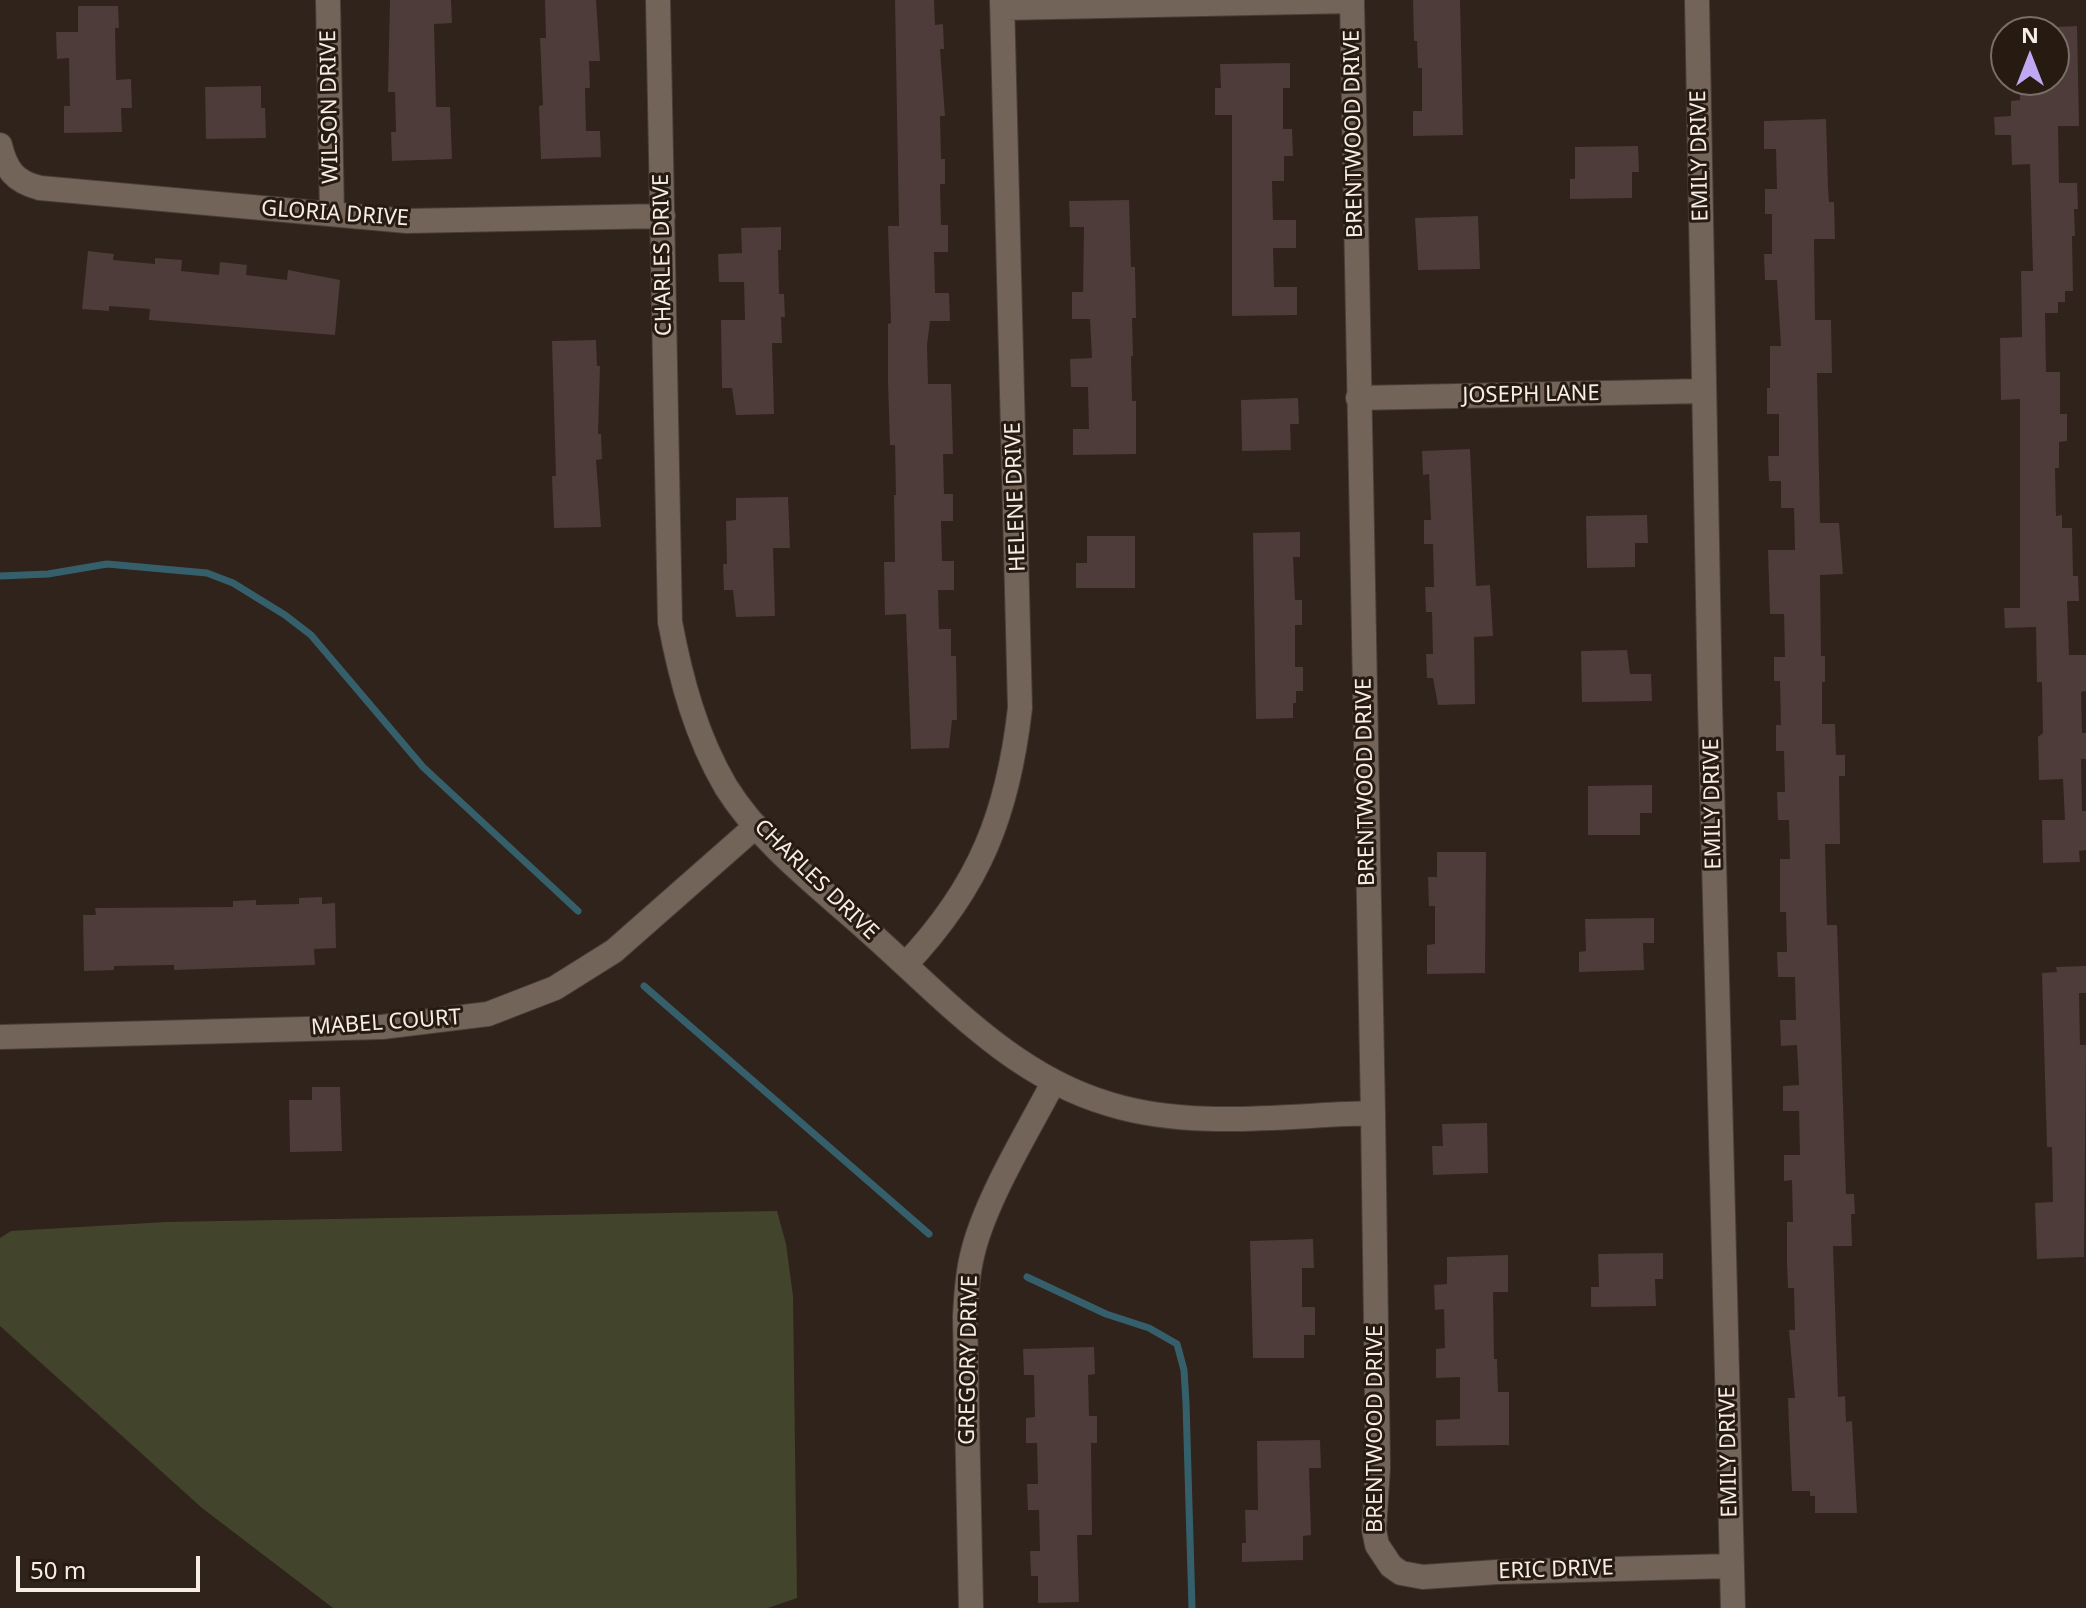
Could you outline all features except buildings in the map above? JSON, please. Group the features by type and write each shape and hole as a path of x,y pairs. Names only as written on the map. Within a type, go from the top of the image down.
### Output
{"street":[{"name":"WILSON DRIVE","path":"328,0 332,214"},
{"name":"CHARLES DRIVE","path":"658,0 670,622 681,680 707,752 728,790 756,826 789,860 987,1038 1053,1083 1110,1105 1170,1117 1210,1119 1373,1113"},
{"path":"1002,4 1352,0"},
{"name":"BRENTWOOD DRIVE","path":"1352,0 1373,1113 1378,1467 1374,1530 1377,1545 1386,1560"},
{"name":"EMILY DRIVE","path":"1697,0 1733,1608"},
{"name":"HELENE DRIVE","path":"906,964 970,882 986,849 1006,794 1020,708 1002,4"},
{"name":"GLORIA DRIVE","path":"0,145 12,175 22,184 40,188 407,221 663,216"},
{"name":"JOSEPH LANE","path":"1358,398 1704,391"},
{"name":"MABEL COURT","path":"0,1037 382,1027 488,1014 555,988 614,951 756,826"},
{"name":"GREGORY DRIVE","path":"971,1608 965,1317 967,1283 986,1214 1053,1083"},
{"name":"ERIC DRIVE","path":"1386,1560 1401,1573 1423,1577 1732,1566"}],"green space":[{"path":"777,1211 786,1244 793,1296 797,1598 768,1608 333,1608 202,1508 0,1326 0,1238 11,1231 166,1222"}],"waterway":[{"path":"0,576 48,574 107,564 207,573 233,583 311,635 423,767 578,911"},
{"path":"644,986 929,1234"},
{"path":"1027,1277 1106,1314 1149,1328 1177,1344 1184,1370 1186,1403 1192,1608"}]}
